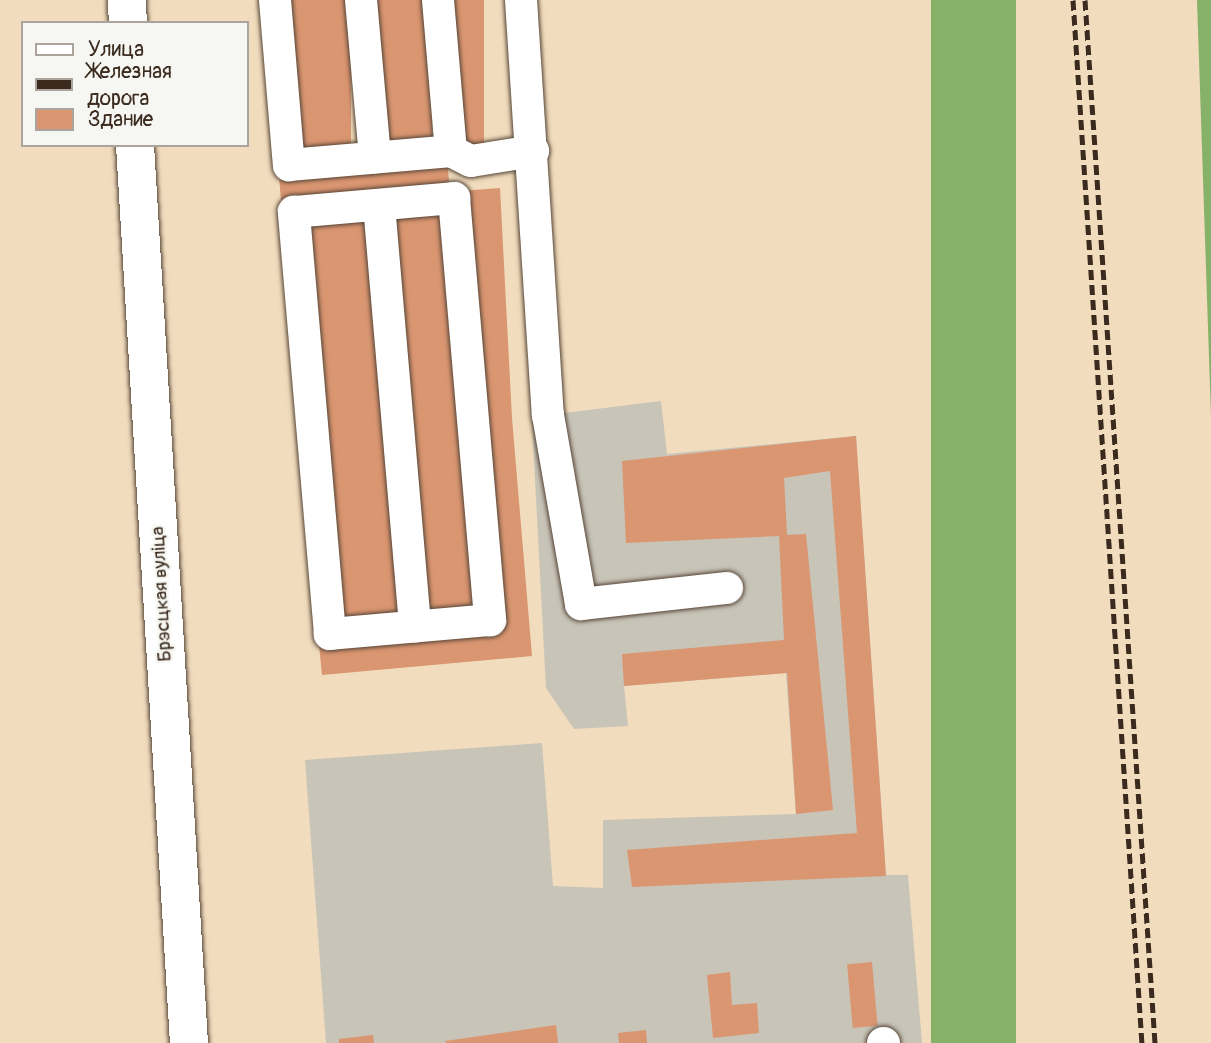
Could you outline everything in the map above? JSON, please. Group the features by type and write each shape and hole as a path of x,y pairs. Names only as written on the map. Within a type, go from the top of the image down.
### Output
{"main road":[{"path":"127,0 128,21"},
{"name":"Брэсцкая вуліца","path":"135,147 190,1043"}],"lane":[{"path":"275,0 289,165 375,157 461,156 533,151"},
{"path":"361,0 375,157"},
{"path":"438,0 461,156 454,198 490,620 330,634 294,212 454,198"},
{"path":"522,0 548,415 581,604 727,588"},
{"path":"379,205 415,626"}],"shaded area":[{"path":"661,401 667,454 856,436 886,875 908,875 922,1043 326,1043 305,760 542,743 553,886 603,888 603,820 796,814 786,673 624,686 628,726 574,729 546,688 532,422 548,415"}],"green space":[{"path":"931,0 1016,0 1016,1043 931,1043"},
{"path":"1197,0 1211,0 1211,417"}],"building":[{"path":"288,0 351,0 351,159 288,159"},
{"path":"369,0 432,0 432,149 369,149"},
{"path":"448,0 484,0 484,145 448,145"},
{"path":"447,158 450,190 281,205 279,173"},
{"path":"500,188 512,418 532,656 322,675 319,645 497,630 460,191"},
{"path":"448,206 484,613 420,619 384,212"},
{"path":"369,212 405,619 341,625 305,218"},
{"path":"856,436 886,876 632,887 627,850 857,833 830,471 784,478 787,535 806,534 833,810 796,814 787,673 624,686 622,654 784,640 779,536 626,543 622,461"},
{"path":"872,962 878,1026 853,1028 847,964"},
{"path":"730,972 732,1005 757,1003 759,1033 713,1038 707,975"},
{"path":"556,1025 558,1043 445,1041"},
{"path":"646,1030 647,1043 619,1043 618,1033"},
{"path":"373,1035 374,1043 339,1043 339,1039"}],"railway":[{"path":"1073,0 1142,1043"},
{"path":"1085,0 1155,1043"}]}
